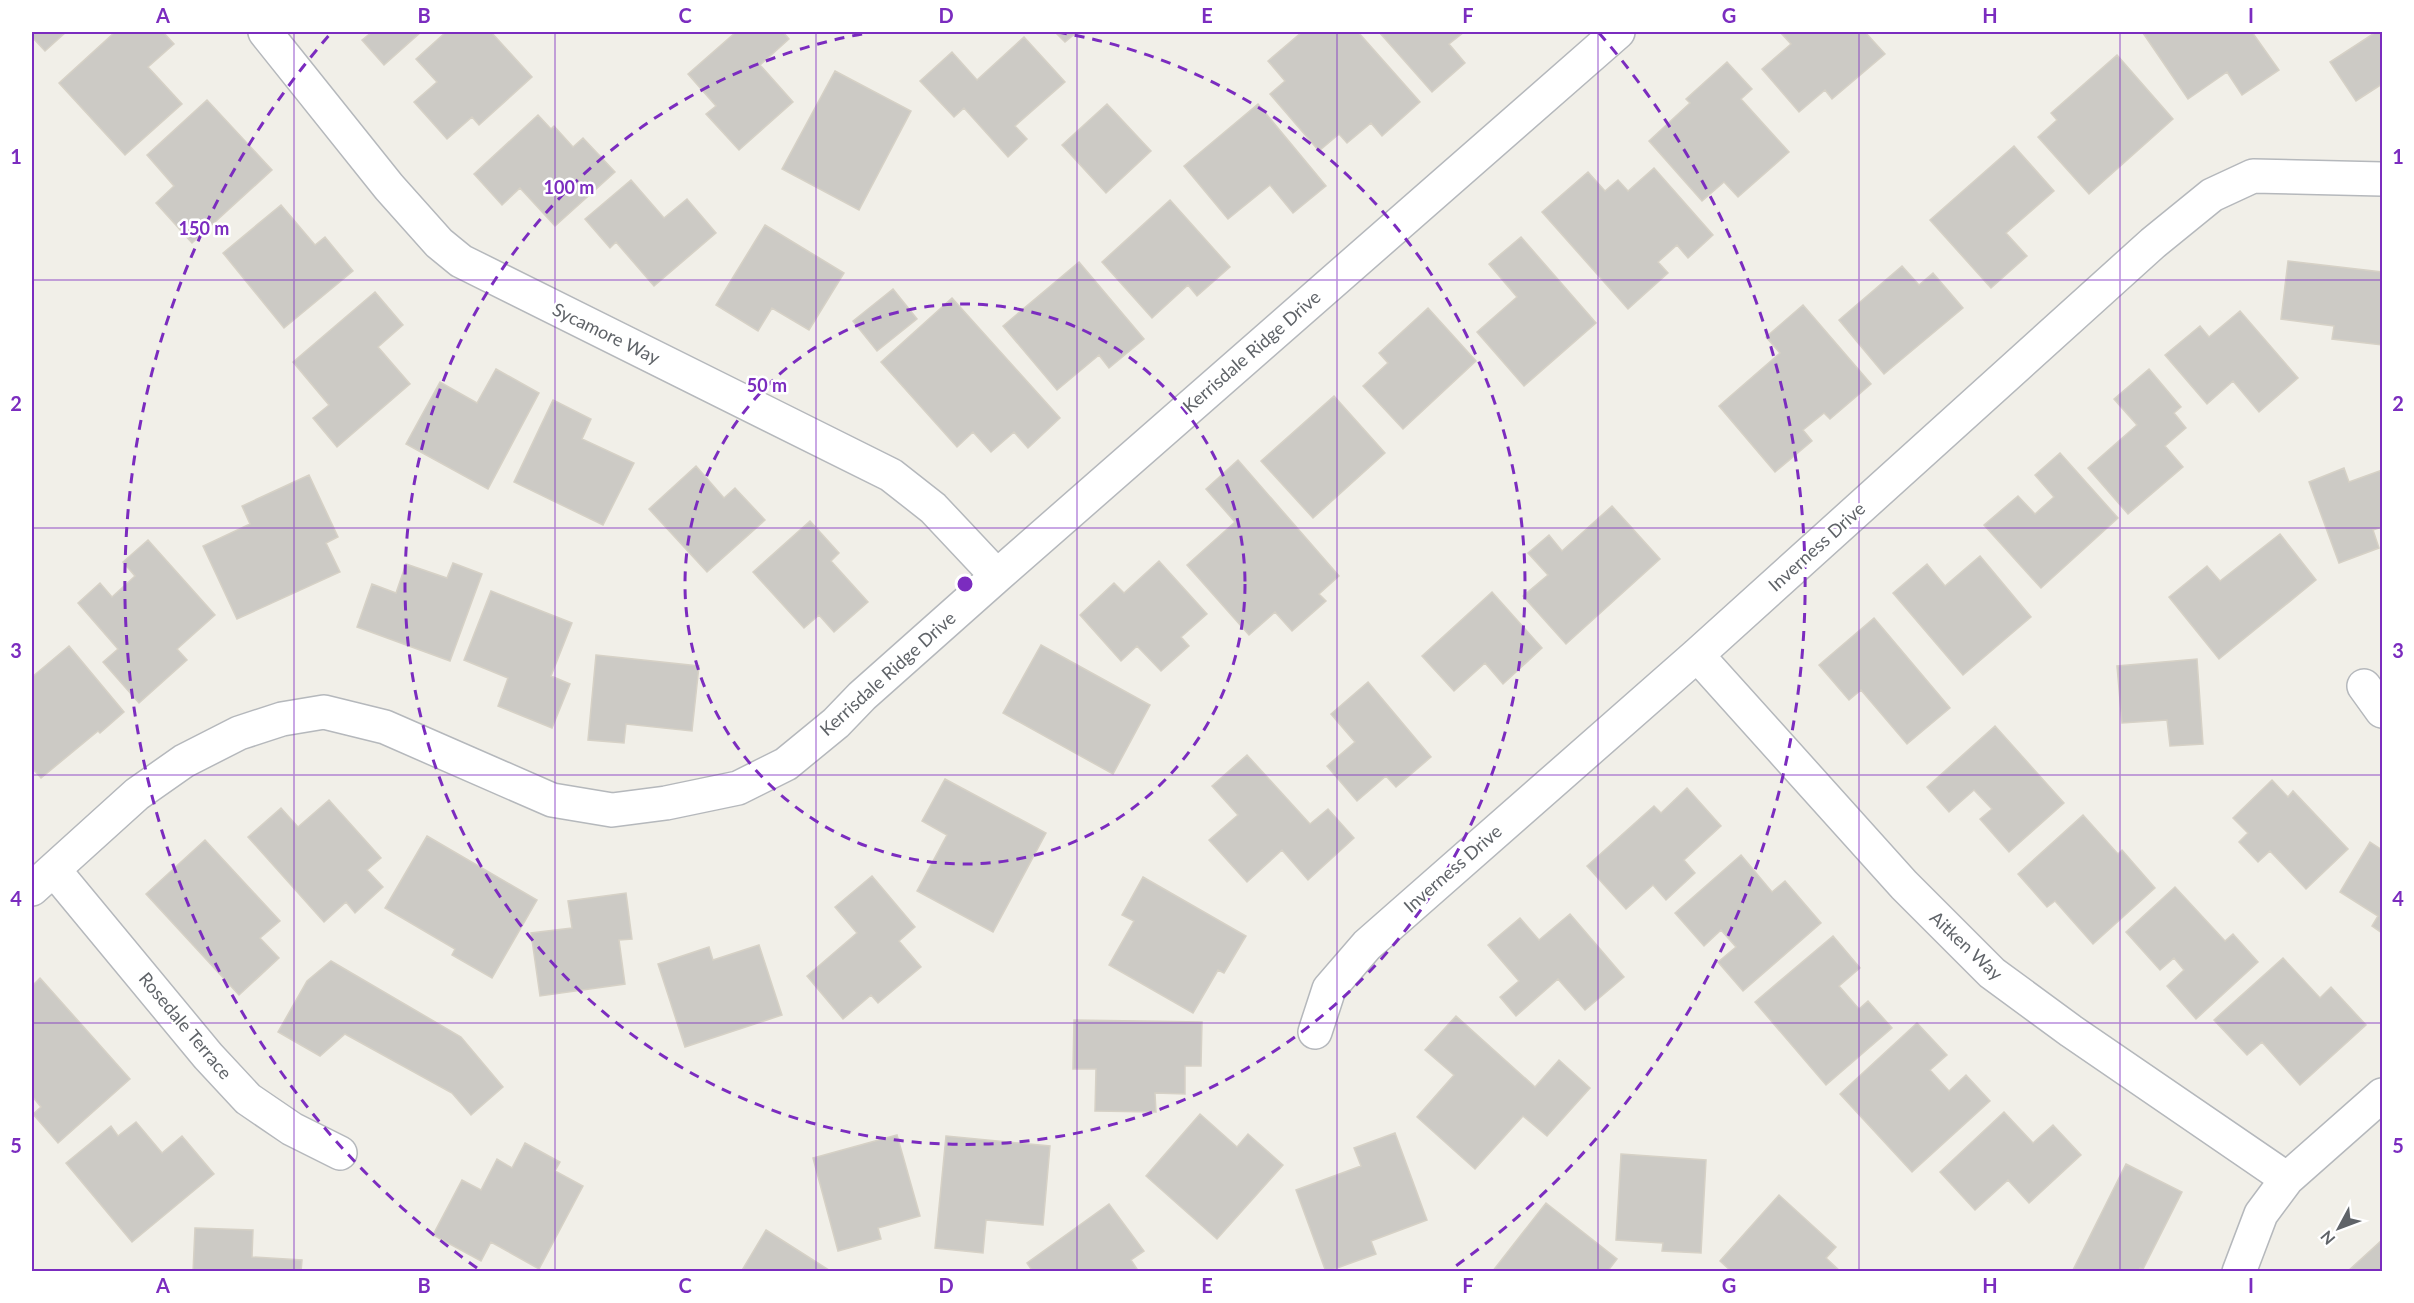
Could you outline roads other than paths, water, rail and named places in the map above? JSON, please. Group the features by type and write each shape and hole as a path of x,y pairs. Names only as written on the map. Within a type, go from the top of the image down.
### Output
{"street":[{"name":"Sycamore Way","path":"265,32 389,187 439,243 461,261 891,475 933,508 997,576"},
{"name":"Kerrisdale Ridge Drive","path":"43,880 137,794 184,761 239,733 282,719 324,712 385,727 552,800 612,810 666,803 738,788 786,764 836,723 862,696 997,576 1618,32"},
{"name":"Inverness Drive","path":"1315,1032 1329,989 1367,945 1697,655 2153,243 2212,195 2253,176 2382,179"},
{"name":"Aitken Way","path":"1697,655 1904,885 1992,973 2071,1031 2287,1179"},
{"name":"Rosedale Terrace","path":"43,880 248,1099 292,1129 340,1153"},
{"path":"2239,1272 2261,1214 2287,1179 2382,1095"}]}
